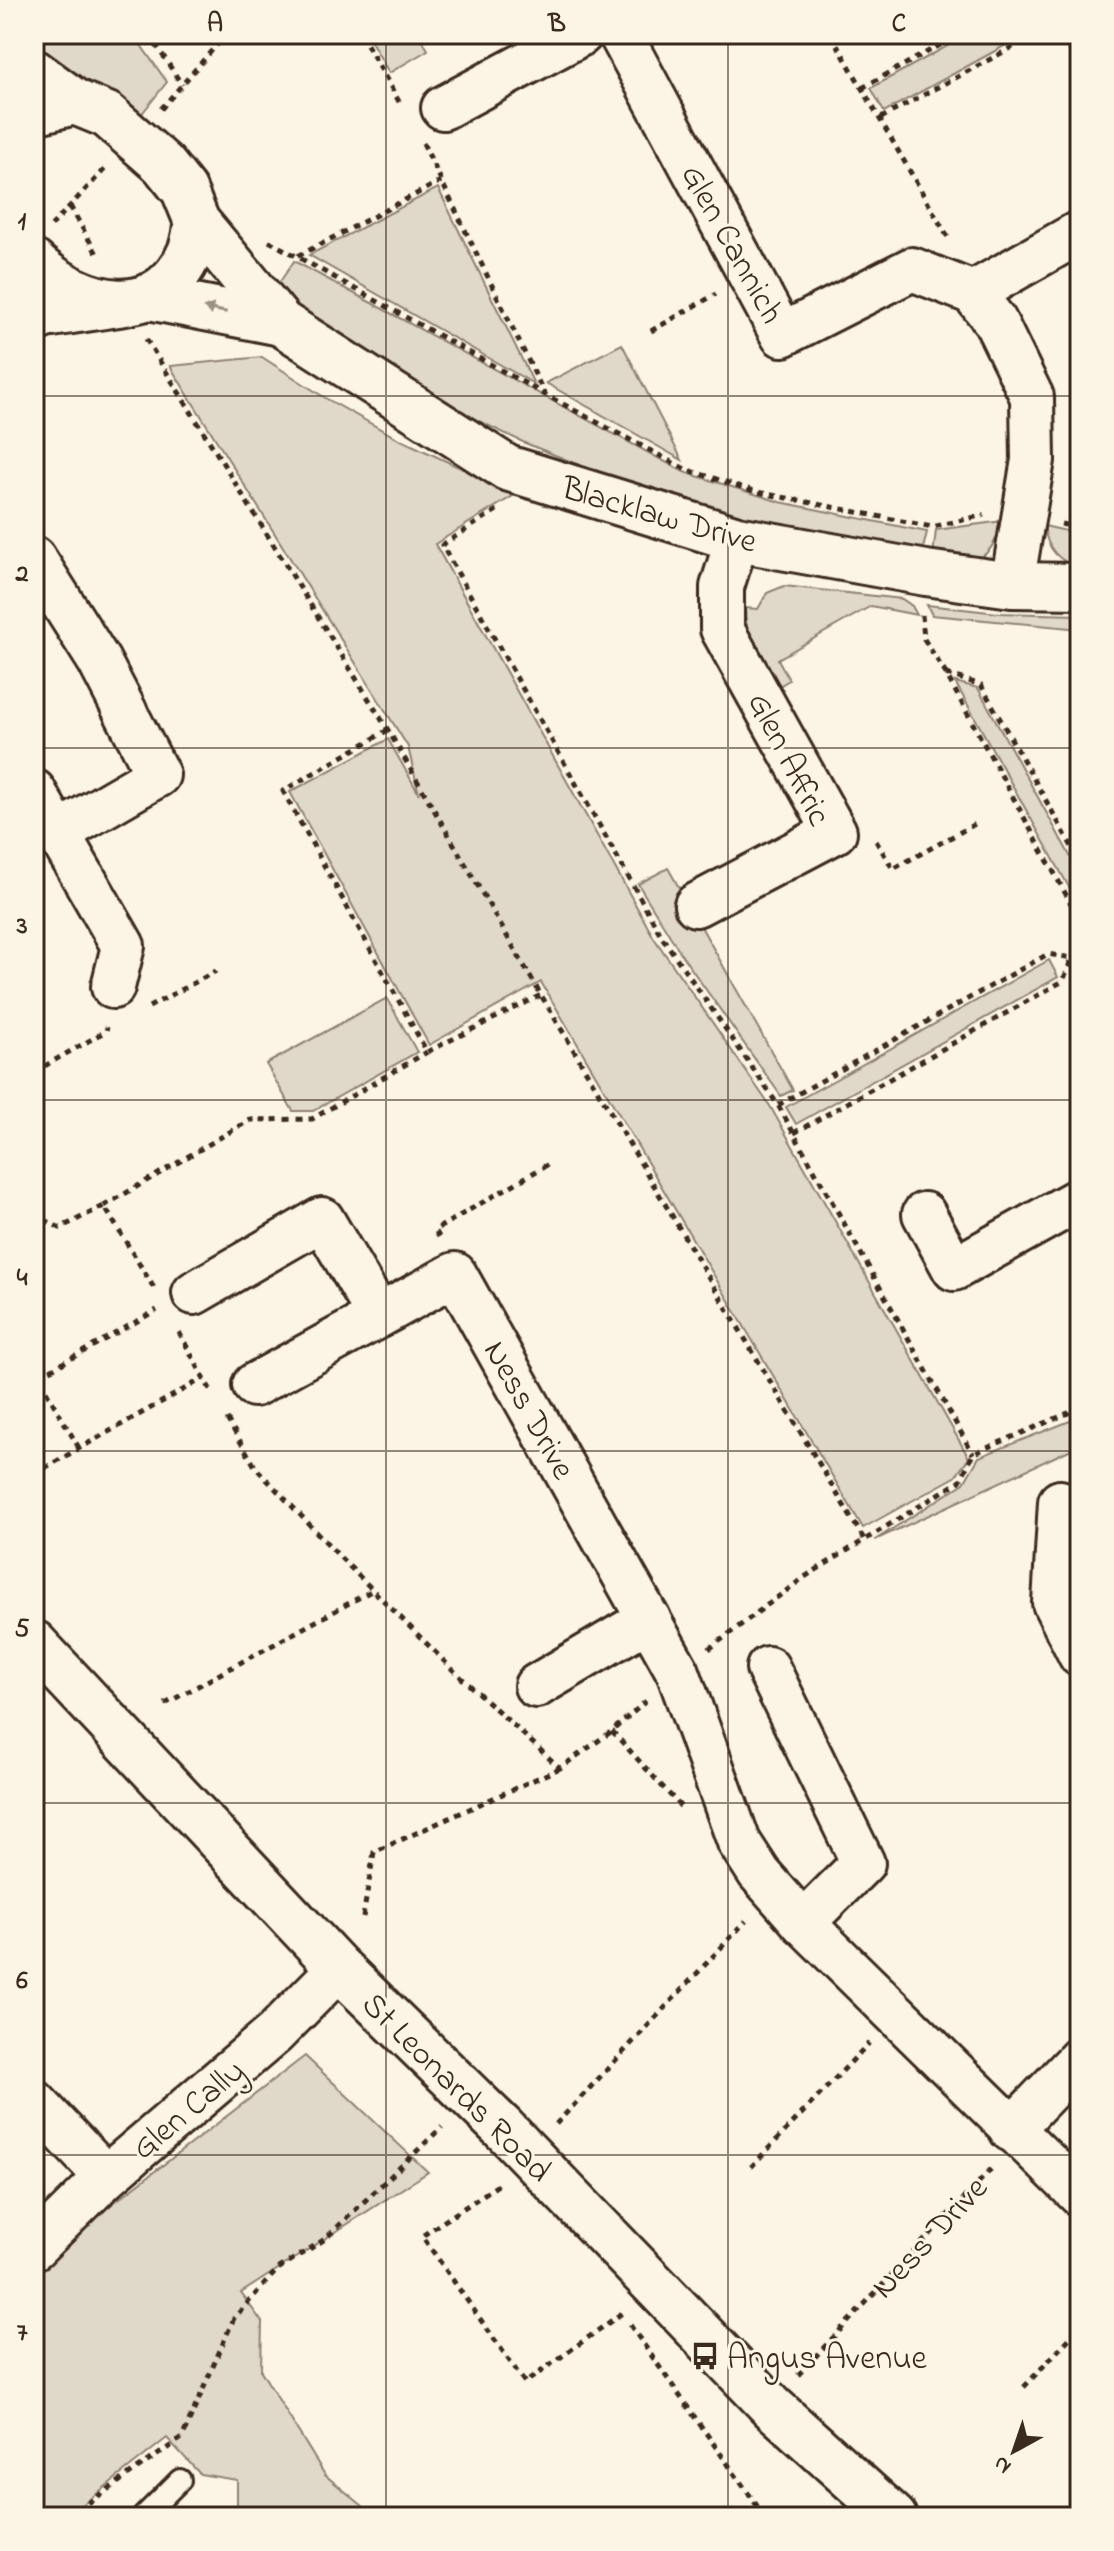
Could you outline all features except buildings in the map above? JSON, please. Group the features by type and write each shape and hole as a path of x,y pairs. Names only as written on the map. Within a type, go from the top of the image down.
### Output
{"street":[{"path":"423,120 581,34"},
{"name":"Glen Cannich","path":"620,34 782,335 912,269 963,289"},
{"path":"34,72 55,107"},
{"name":"Blacklaw Drive","path":"55,107 107,115 163,164 184,190 197,222 281,323 507,468 737,539 1012,585 1080,586"},
{"path":"34,321 45,316 137,300 173,278 190,252 197,222"},
{"path":"1012,585 1033,460 1032,397 995,321 963,289 1080,232"},
{"name":"Blacklaw Drive","path":"34,263 68,287 96,298 137,300 281,323"},
{"name":"Glen Affric","path":"696,905 835,832 722,629 722,587 737,539"},
{"path":"34,558 99,661 158,775 58,833"},
{"path":"34,791 123,946 116,1005"},
{"path":"924,1214 954,1269 1080,1199"},
{"path":"173,1304 322,1219 379,1316"},
{"path":"237,1394 455,1274"},
{"name":"Ness Drive","path":"455,1274 678,1672 739,1842 774,1891 803,1923 1080,2195"},
{"path":"1060,1502 1054,1603 1080,1655"},
{"path":"536,1686 649,1619"},
{"name":"St Leonards Road","path":"34,1643 339,1968 504,2129 772,2407 894,2517"},
{"path":"768,1668 863,1863 803,1923"},
{"name":"Glen Cally","path":"34,2248 106,2177 275,2033 339,1968"},
{"path":"1016,2134 1080,2058"},
{"path":"34,2101 106,2177"}],"lane":[{"path":"143,2517 180,2480"}],"path":[{"path":"149,34 182,85"},
{"path":"361,34 423,120 441,181 544,394"},
{"path":"831,34 950,237 963,289"},
{"path":"862,88 960,34"},
{"path":"881,118 1037,34"},
{"path":"1062,34 1080,66"},
{"path":"298,256 441,181"},
{"path":"70,206 137,300 541,995 865,1541"},
{"path":"262,237 685,469 757,492 932,527 986,515 1024,516 1080,528"},
{"path":"651,331 750,275"},
{"path":"1080,861 981,685 946,674 1080,916"},
{"path":"388,730 283,791 427,1052"},
{"path":"835,832 871,833 893,869 975,824"},
{"path":"778,1105 1048,954 1072,958 1080,956"},
{"path":"794,1133 1063,981 1072,958"},
{"path":"147,1008 216,971"},
{"path":"34,1214 60,1228 104,1206 250,1120 312,1119 427,1052 541,995"},
{"path":"106,1031 116,1005"},
{"path":"34,1072 106,1031 116,1005"},
{"path":"455,1274 457,1268 435,1230 552,1162"},
{"path":"104,1206 173,1304 204,1378 237,1394"},
{"path":"79,1448 38,1377 173,1304"},
{"path":"34,1474 204,1378"},
{"path":"363,1917 374,1852 560,1768 612,1731 678,1672 803,1578 960,1481 973,1454 1080,1408"},
{"path":"226,1417 256,1468 453,1670 560,1768"},
{"path":"165,1704 373,1590"},
{"path":"612,1731 684,1811"},
{"path":"555,2125 774,1891"},
{"path":"751,2167 896,2015"},
{"path":"68,2517 182,2438 234,2318 278,2269 325,2239 442,2127"},
{"name":"Ness Drive","path":"772,2407 801,2370 1016,2134"},
{"path":"498,2185 422,2236 525,2383 621,2313 765,2517"},
{"path":"1024,2387 1080,2327"}],"shaded area":[{"path":"34,34 133,34 167,82 140,116 34,50"},
{"path":"367,34 419,34 428,50 389,73"},
{"path":"969,34 1026,34 884,112 871,88"},
{"path":"438,188 534,384 309,255"},
{"path":"294,261 684,472 780,502 927,532 922,553 745,521 632,486 525,443 418,392 316,329 275,289"},
{"path":"622,344 682,460 546,383"},
{"path":"262,357 327,399 395,437 516,494 435,544 654,938 770,1106 969,1458 955,1477 863,1528 541,982 429,1045 290,792 388,739 419,794 408,747 170,366"},
{"path":"1003,521 992,547 978,558 960,560 933,556 936,530"},
{"path":"1044,526 1080,534 1080,569 1055,553"},
{"path":"784,586 902,599 912,606 917,615 871,606 778,659 789,680 776,688 751,640 745,608 758,609 767,593"},
{"path":"927,605 998,613 1080,615 1080,629 932,615"},
{"path":"955,682 978,688 1080,874 1080,907"},
{"path":"668,868 793,1090 781,1096 683,957 638,884"},
{"path":"1049,960 1058,977 796,1124 786,1107"},
{"path":"387,998 417,1052 313,1111 293,1111 266,1064"},
{"path":"1080,1417 1080,1445 875,1540 964,1483 979,1457"},
{"path":"305,2056 428,2172 241,2293 262,2322 261,2371 325,2475 363,2506 360,2517 237,2517 237,2480 200,2474 167,2438 67,2517 34,2517 34,2264"}],"place":[{"name":"Angus Avenue","path":"705,2356"}]}
